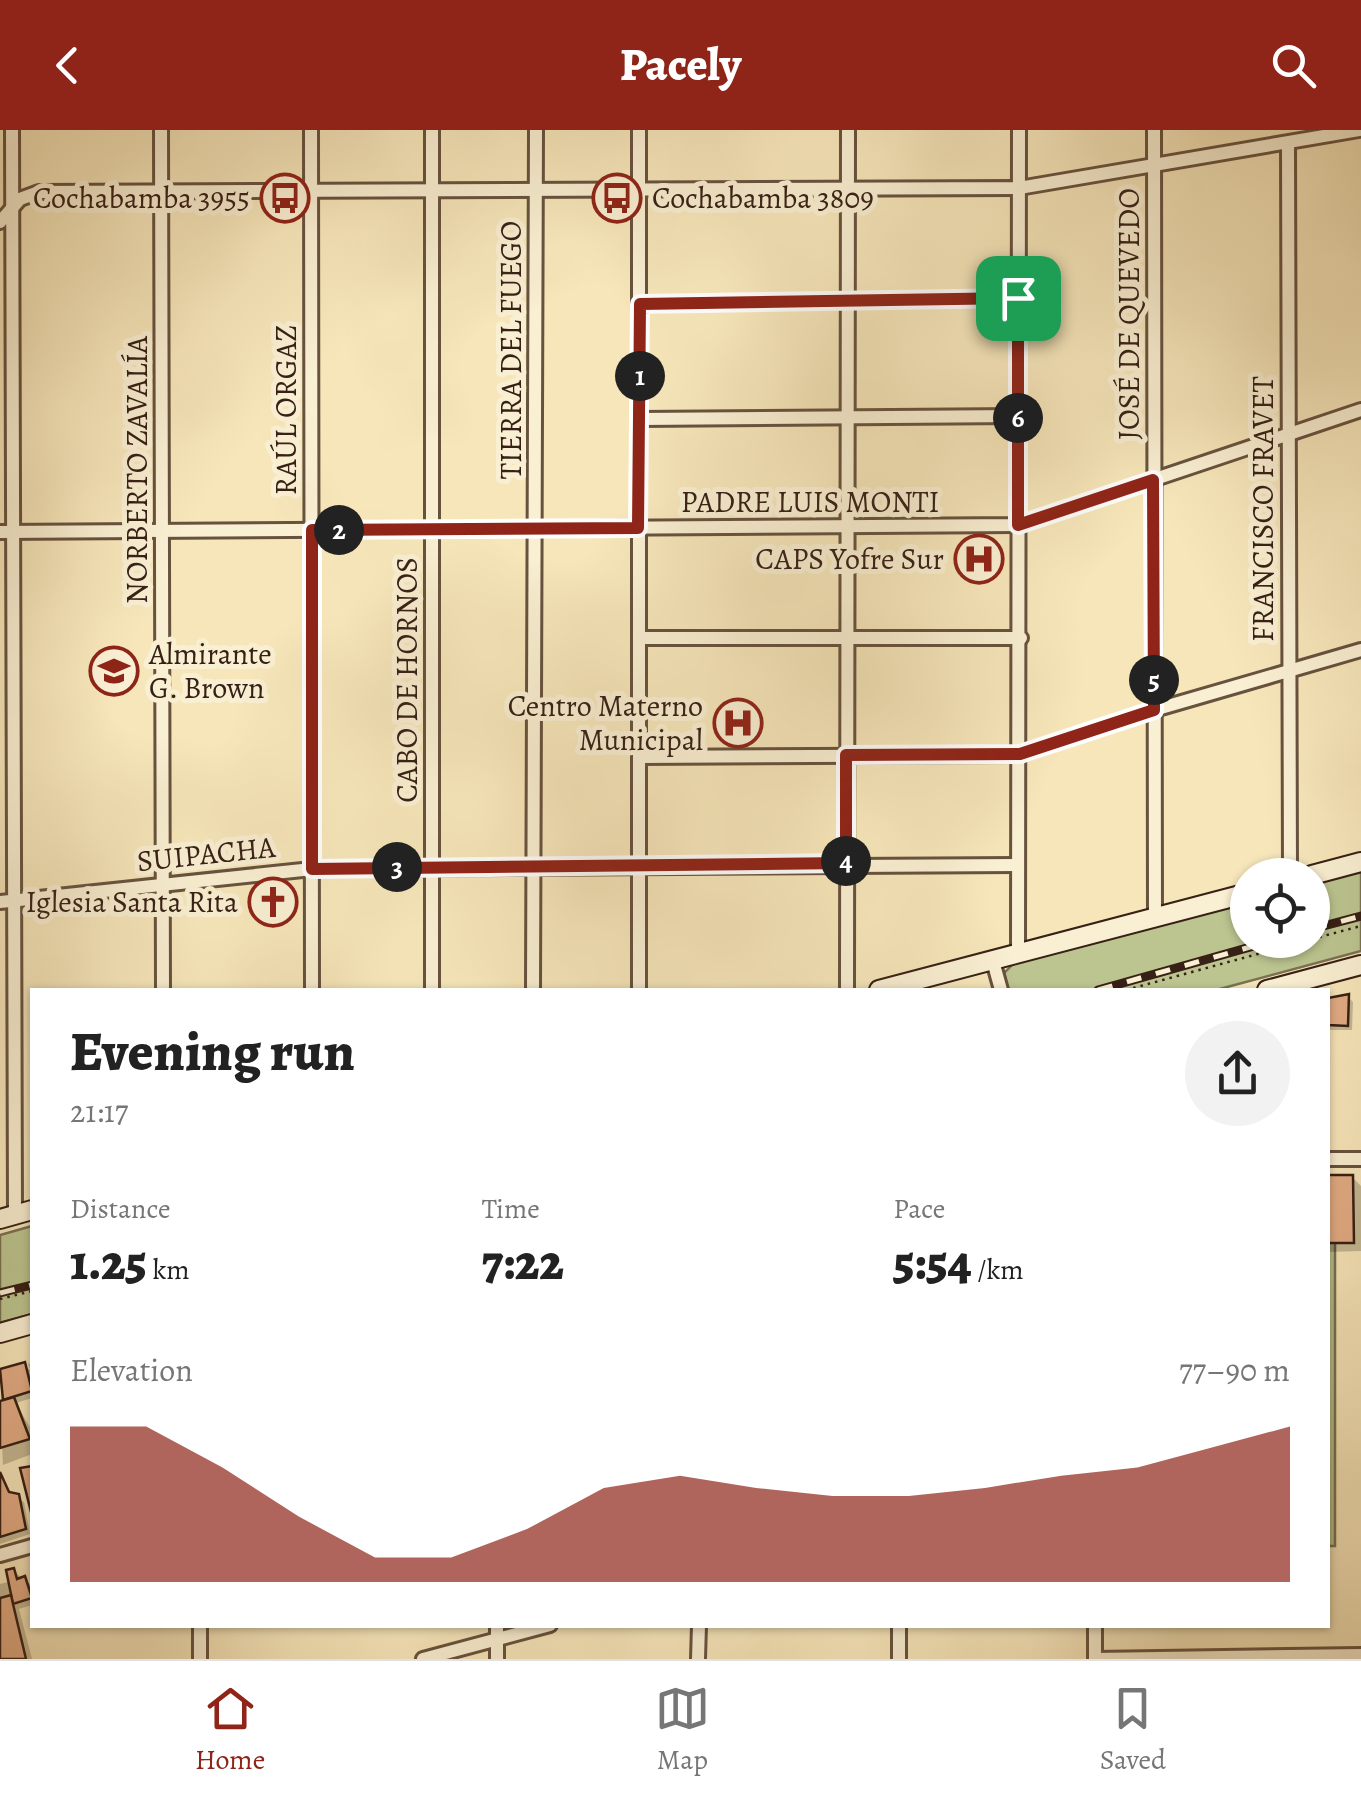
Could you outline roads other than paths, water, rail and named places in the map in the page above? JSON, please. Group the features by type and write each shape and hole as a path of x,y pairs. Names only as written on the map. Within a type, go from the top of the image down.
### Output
{"main road":[{"path":"1330,871 1361,862"},
{"path":"888,988 1230,898"},
{"path":"1274,988 1361,965"},
{"path":"0,1334 30,1325"}],"street":[{"path":"12,130 7,901 16,1215"},
{"name":"NORBERTO ZAVALÍA","path":"161,130 163,988"},
{"name":"RAÚL ORGAZ","path":"310,130 312,988"},
{"name":"CABO DE HORNOS","path":"432,130 432,988"},
{"name":"TIERRA DEL FUEGO","path":"533,988 536,130"},
{"path":"639,130 639,988"},
{"path":"847,988 848,130"},
{"path":"1018,954 1019,130"},
{"name":"JOSÉ DE QUEVEDO","path":"1154,130 1156,918"},
{"path":"0,222 13,206 39,192 1019,188 1359,130"},
{"name":"FRANCISCO FRAVET","path":"1288,143 1290,858"},
{"path":"640,304 1018,298"},
{"name":"PADRE LUIS MONTI","path":"7,532 1018,525 1361,410"},
{"path":"640,419 1018,416"},
{"path":"639,638 1020,638"},
{"path":"640,757 1020,754 1361,650"},
{"name":"SUIPACHA","path":"7,901 312,869 1018,864"},
{"path":"993,961 1000,988"},
{"path":"1330,1159 1361,1159"},
{"path":"0,1555 30,1547"},
{"path":"200,1628 200,1659"},
{"path":"424,1659 497,1632 527,1628"},
{"path":"698,1628 698,1659"},
{"path":"898,1659 899,1628"},
{"path":"1095,1628 1095,1659 1361,1655"},
{"path":"497,1632 497,1659"}],"railway":[{"path":"1330,924 1361,916"},
{"path":"1105,988 1230,953"},
{"path":"0,1293 30,1286"}],"place":[{"name":"Cochabamba 3955","path":"285,198"},
{"name":"Cochabamba 3809","path":"617,198"},
{"name":"CAPS Yofre Sur","path":"979,559"},
{"name":"Almirante G. Brown","path":"114,671"},
{"name":"Centro Materno Municipal","path":"738,723"},
{"name":"Iglesia Santa Rita","path":"273,902"}]}
